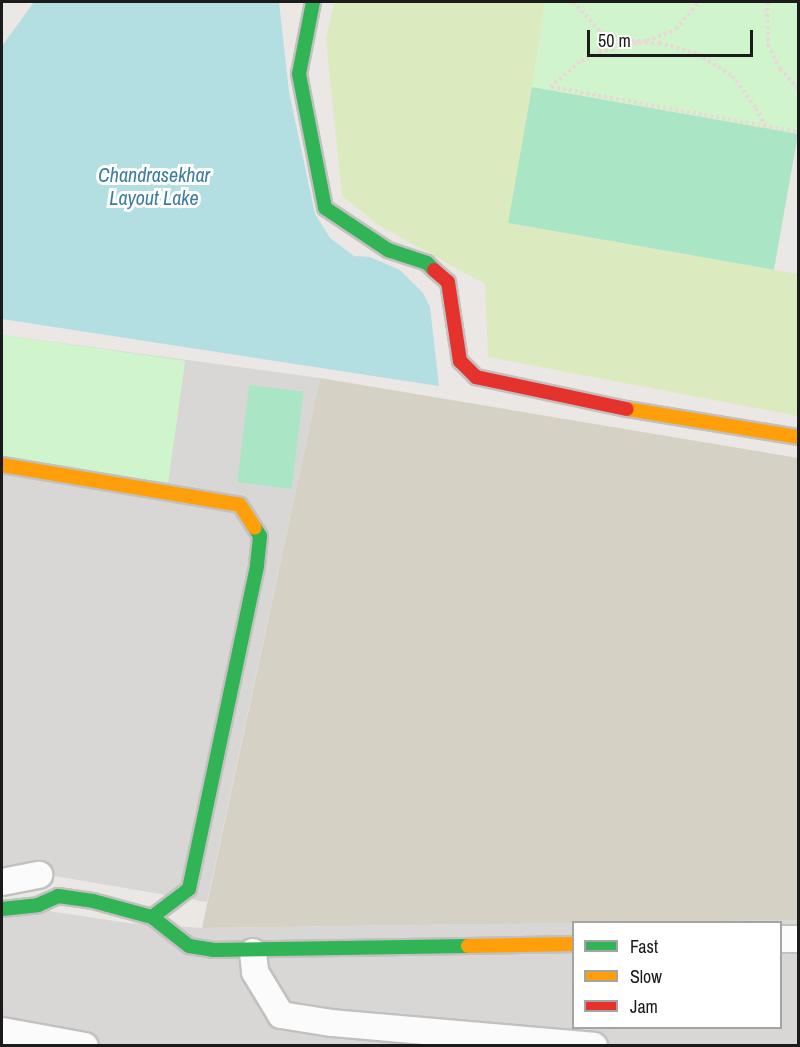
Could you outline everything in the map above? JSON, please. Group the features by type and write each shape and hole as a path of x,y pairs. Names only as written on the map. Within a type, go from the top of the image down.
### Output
{"street":[{"path":"313,2 299,74 325,208 388,250 427,263 448,282 460,361 476,377 605,405 798,437"},
{"path":"2,465 240,505 260,536 257,565 189,889 182,898 152,917"},
{"path":"2,882 39,875"},
{"path":"2,909 38,905 58,896 152,917 189,946 253,952 572,944"},
{"path":"782,939 798,939"},
{"path":"253,952 255,972 281,1015 332,1023 594,1046"},
{"path":"2,1031 85,1046"}],"path":[{"path":"573,2 589,23 608,35 631,41 662,36 688,19 699,2"},
{"path":"767,2 768,45 780,69 798,88"},
{"path":"599,52 608,35"},
{"path":"662,36 668,45"},
{"path":"765,126 756,108 732,76 698,54 668,45 639,43 599,52 573,67 550,87 798,132"}],"shaded area":[{"path":"2,335 320,378 207,902 2,867"},
{"path":"320,378 798,458 798,920 572,921 572,923 202,928"},
{"path":"2,904 128,923 202,928 572,923 572,1029 782,1029 782,921 698,921 798,920 798,1045 2,1045"}],"green space":[{"path":"334,2 545,2 512,224 798,274 798,416 488,357 485,284 380,226 342,196 326,40"},
{"path":"545,2 798,2 798,136 532,87"},
{"path":"532,87 798,134 774,270 508,223"},
{"path":"2,335 185,361 168,483 2,459"},
{"path":"249,385 304,392 292,489 237,482"}],"water":[{"name":"Chandrasekhar Layout Lake","path":"34,2 279,2 289,92 315,214 330,238 354,256 370,257 400,270 423,293 430,307 439,386 2,319 2,46"}],"traffic: fast":[{"path":"313,2 299,74 325,208 388,250 427,263 434,270"},
{"path":"152,917 189,889 257,565 260,536 255,528"},
{"path":"2,909 38,905 58,896 93,901 152,917 189,946 213,950 468,946"}],"traffic: slow":[{"path":"627,409 798,437"},
{"path":"2,465 240,505 255,528"},
{"path":"468,946 572,944"}],"traffic: jam":[{"path":"434,270 448,282 460,361 476,377 627,409"}]}
